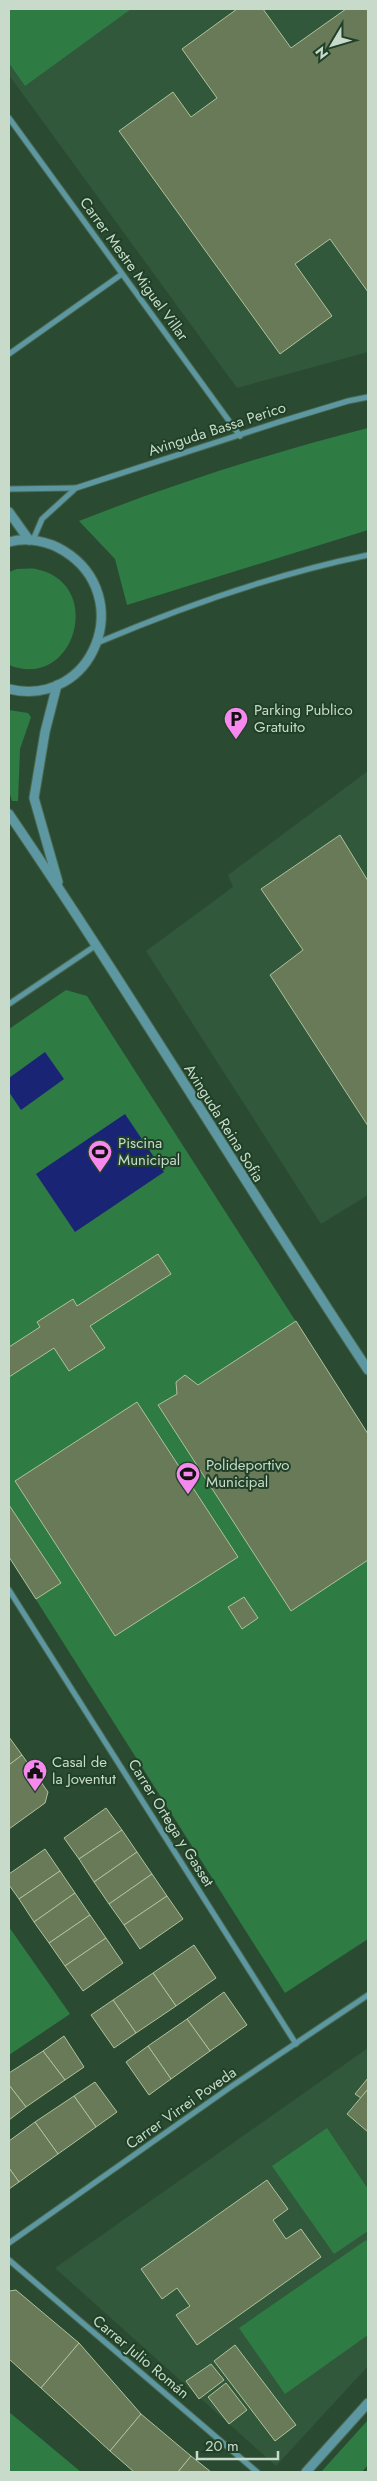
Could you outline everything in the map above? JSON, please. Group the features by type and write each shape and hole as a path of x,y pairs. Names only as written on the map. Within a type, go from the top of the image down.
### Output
{"street":[{"name":"Carrer Mestre Miguel Villar","path":"9,118 240,436"},
{"path":"9,354 122,274"},
{"name":"Avinguda Bassa Perico","path":"9,489 76,488 314,411 368,397"},
{"name":"Avinguda Bassa Perico","path":"31,540 42,519 76,488"},
{"path":"9,512 31,540"},
{"path":"9,542 31,540 56,546 76,558 90,576 100,597 102,620 97,643 81,669 57,686 38,691 9,689"},
{"path":"97,643 175,610 330,563 368,555"},
{"name":"Avinguda Reina Sofia","path":"57,686 45,732 34,798 60,889"},
{"name":"Avinguda Reina Sofia","path":"9,814 60,889 295,1259 368,1370"},
{"path":"9,1004 95,946"},
{"name":"Carrer Ortega y Gasset","path":"9,1590 296,2044"},
{"name":"Carrer Virrei Poveda","path":"9,2243 232,2086 368,1995"},
{"name":"Carrer Julio Román","path":"9,2260 257,2472"},
{"path":"306,2472 368,2404"}],"shaded area":[{"path":"9,9 368,9 368,352 237,388 9,75"},
{"path":"368,771 368,1195 321,1224 146,951 233,887 228,875"},
{"path":"45,1052 64,1079 21,1110 9,1092 9,1078"},
{"name":"Piscina Municipal","path":"125,1114 164,1172 75,1232 36,1174"},
{"path":"368,2048 368,2366 276,2466 55,2268"}],"green space":[{"path":"9,9 131,9 25,86 9,63"},
{"path":"368,428 368,530 127,605 115,559 79,521 150,494 222,470"},
{"path":"17,569 36,569 58,578 71,594 76,613 74,632 65,650 51,663 32,669 9,665 9,572"},
{"path":"9,710 28,713 31,717 20,749 18,801 12,801 9,791"},
{"name":"Polideportivo Municipal","path":"66,990 87,996 368,1434 368,1939 285,1993 9,1557 9,1029"},
{"path":"9,1927 70,2014 9,2055"},
{"path":"327,2128 368,2189 368,2231 334,2254 272,2166"},
{"path":"366,2240 368,2243 368,2335 285,2394 239,2328"},
{"path":"9,2412 81,2472 9,2472"},
{"path":"368,2420 368,2465 362,2472 321,2472"}],"building":[{"path":"237,9 263,9 291,48 346,9 368,9 368,292 330,239 295,264 332,316 280,354 119,131 173,92 191,117 217,98 182,49"},
{"path":"340,835 368,881 368,1126 270,975 303,950 261,889"},
{"path":"158,1254 171,1274 90,1326 105,1348 69,1371 54,1348 9,1377 9,1347 40,1327 37,1322 73,1299 77,1306"},
{"path":"296,1321 368,1434 368,1560 291,1611 158,1405 177,1394 176,1382 185,1375 198,1385"},
{"path":"137,1402 238,1557 115,1636 15,1481"},
{"path":"9,1505 61,1583 36,1599 9,1557"},
{"path":"244,1597 258,1618 242,1629 228,1607"},
{"path":"9,1737 22,1755 9,1765"},
{"path":"22,1755 48,1792 45,1803 9,1829 9,1765"},
{"path":"106,1808 122,1830 79,1859 64,1838"},
{"path":"122,1830 137,1852 94,1882 79,1859"},
{"path":"45,1849 60,1871 19,1899 9,1885 9,1874"},
{"path":"137,1852 152,1874 109,1904 94,1882"},
{"path":"60,1871 75,1893 34,1922 19,1899"},
{"path":"152,1874 167,1896 124,1925 109,1904"},
{"path":"75,1893 90,1915 49,1943 34,1922"},
{"path":"167,1896 183,1919 140,1949 124,1925"},
{"path":"90,1915 106,1938 65,1966 49,1943"},
{"path":"106,1938 123,1963 83,1991 65,1966"},
{"path":"194,1945 216,1978 176,2006 153,1973"},
{"path":"153,1973 176,2006 136,2033 113,2000"},
{"path":"224,1992 247,2025 210,2051 187,2019"},
{"path":"113,2000 136,2033 114,2048 91,2015"},
{"path":"187,2019 210,2051 171,2079 148,2046"},
{"path":"64,2036 84,2067 65,2080 43,2051"},
{"path":"148,2046 171,2079 149,2095 126,2062"},
{"path":"43,2051 65,2080 26,2107 9,2085 9,2073"},
{"path":"368,2078 368,2089 361,2098 355,2094"},
{"path":"95,2082 117,2112 96,2127 74,2096"},
{"path":"9,2085 26,2107 9,2120"},
{"path":"368,2089 368,2132 347,2114"},
{"path":"74,2096 96,2127 58,2154 35,2122"},
{"path":"35,2122 58,2154 19,2182 9,2168 9,2141"},
{"path":"9,2168 19,2182 9,2189"},
{"path":"267,2180 288,2209 273,2220 286,2239 301,2229 321,2257 197,2345 176,2315 190,2306 177,2288 162,2299 141,2269"},
{"path":"16,2290 79,2343 41,2388 9,2359 9,2291"},
{"path":"79,2343 141,2414 110,2451 41,2388"},
{"path":"235,2345 296,2425 275,2441 214,2361"},
{"path":"211,2364 224,2380 199,2399 186,2381"},
{"path":"226,2383 247,2410 229,2424 208,2397"},
{"path":"141,2414 191,2456 178,2472 134,2472 110,2451"},
{"path":"191,2456 211,2472 178,2472"}],"place":[{"name":"Parking Publico Gratuito","path":"236,740"},
{"name":"Piscina Municipal","path":"100,1173"},
{"name":"Polideportivo Municipal","path":"188,1495"},
{"name":"Casal de la Joventut","path":"35,1792"}]}
